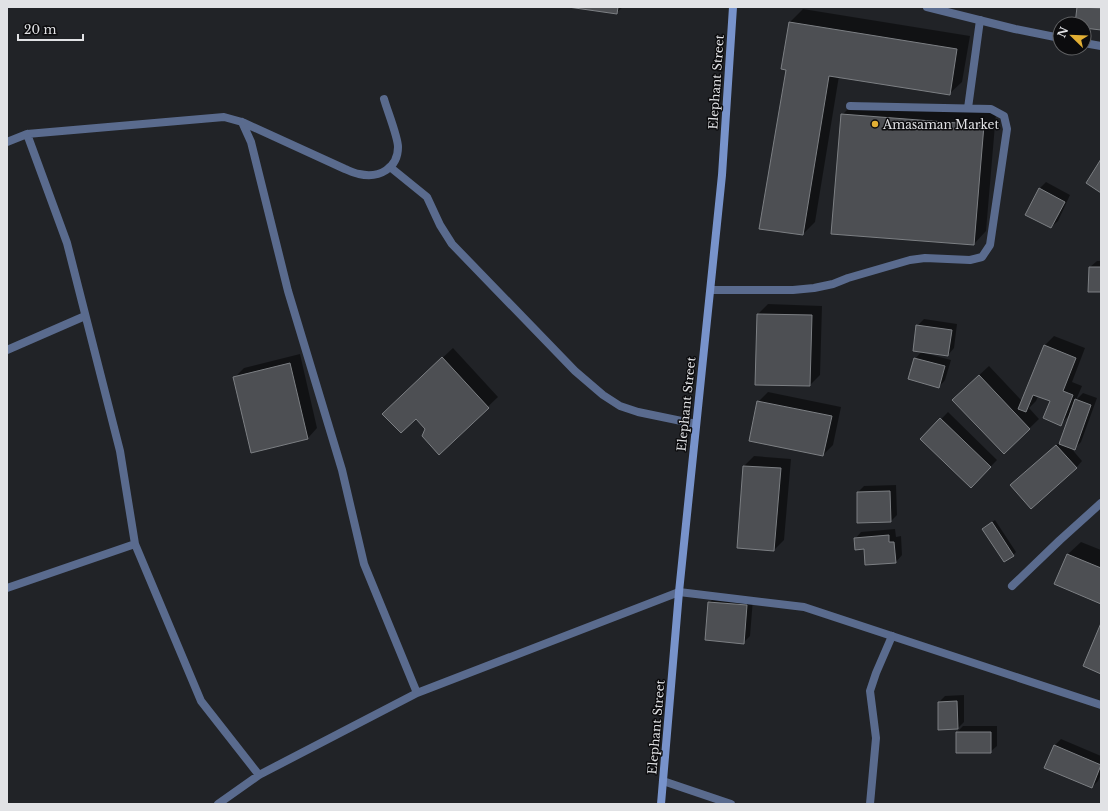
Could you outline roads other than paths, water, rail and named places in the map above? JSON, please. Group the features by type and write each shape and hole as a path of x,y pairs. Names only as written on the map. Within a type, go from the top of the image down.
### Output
{"main road":[{"name":"Elephant Street","path":"661,804 679,592 722,175 734,7"}],"street":[{"path":"927,7 1052,36"},
{"path":"968,108 980,20"},
{"path":"7,142 27,134 224,117 242,122 328,162 360,174 372,175 388,169 396,160 398,145 384,99"},
{"path":"711,290 793,290 814,288 833,284 848,278 910,260 924,258 970,260 982,258 990,245 1007,129 1004,116 991,109 850,106"},
{"path":"242,122 252,142 288,291 342,470 364,564 417,693"},
{"path":"27,134 67,243 120,451 135,544 201,701 259,775"},
{"path":"390,167 427,196 440,225 452,244 575,371 597,390 620,406 638,412 696,424"},
{"path":"7,350 85,316"},
{"path":"1012,586 1101,503"},
{"path":"7,588 135,544"},
{"path":"218,804 259,775 417,693 679,592 804,607 1101,705"},
{"path":"870,804 876,738 870,691 892,636"},
{"path":"663,781 731,804"}],"place":[{"name":"Amasaman Market","path":"875,124"}]}
